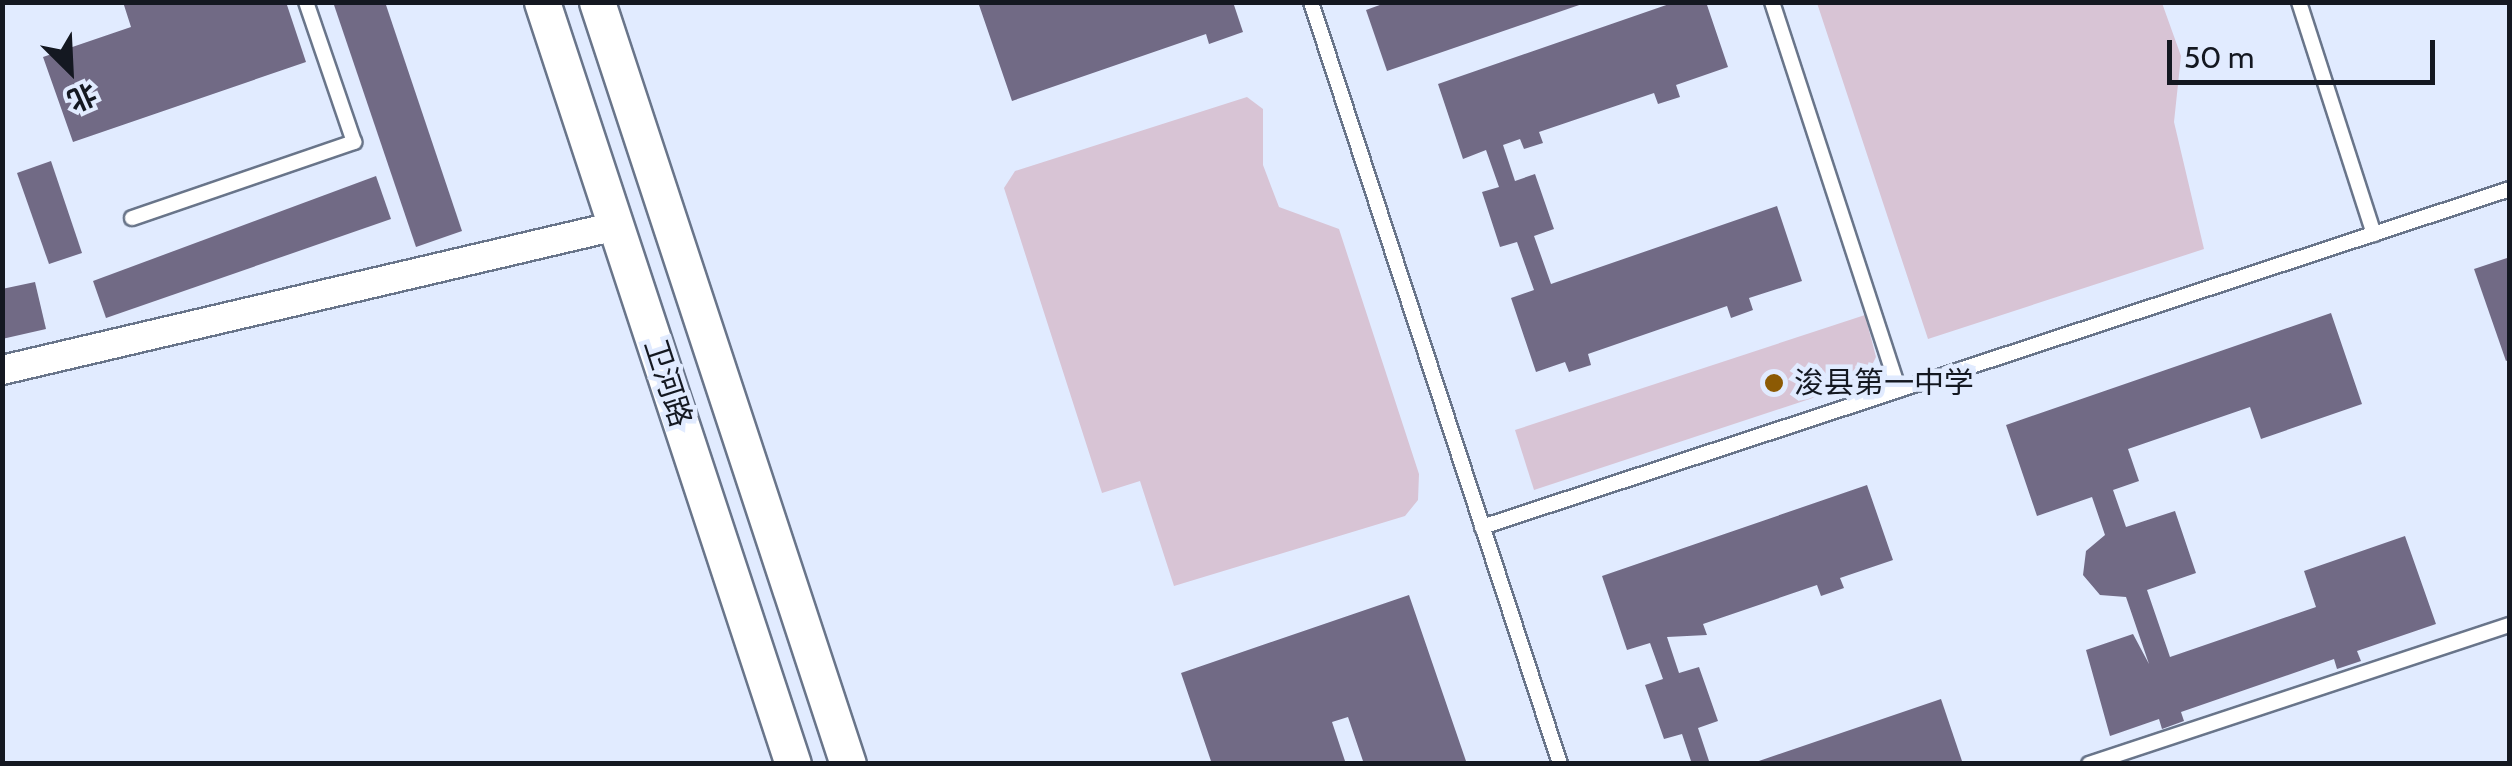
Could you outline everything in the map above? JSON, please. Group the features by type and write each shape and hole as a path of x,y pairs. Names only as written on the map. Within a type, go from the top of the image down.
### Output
{"street":[{"name":"卫河路","path":"542,2 793,764"},
{"name":"卫河路","path":"597,2 848,764"},
{"path":"2,370 616,226"}],"lane":[{"path":"132,218 354,142 306,2"},
{"path":"1310,2 1560,764"},
{"path":"1772,2 1900,390"},
{"path":"2298,2 2374,234"},
{"path":"1482,527 2510,189"},
{"path":"2089,764 2510,625"}],"shaded area":[{"path":"1817,3 2162,3 2181,56 2174,122 2204,249 1928,339"},
{"path":"1247,97 1263,109 1263,165 1279,207 1339,229 1419,474 1418,500 1405,516 1174,586 1140,481 1102,493 1004,188 1015,171"},
{"path":"1865,315 1876,357 1864,381 1534,490 1515,430"}],"building":[{"path":"123,2 286,2 306,62 73,142 43,57 131,27"},
{"path":"333,2 385,2 462,231 416,247"},
{"path":"978,2 1233,2 1243,32 1209,44 1206,34 1012,101"},
{"path":"1388,2 1585,3 1387,71 1366,10"},
{"path":"1675,2 1706,2 1728,67 1676,85 1680,97 1658,104 1654,93 1539,132 1543,143 1524,149 1520,139 1503,145 1515,181 1535,174 1554,229 1534,236 1551,284 1777,206 1802,281 1749,298 1753,310 1731,318 1727,306 1588,354 1591,365 1569,372 1565,362 1536,372 1511,298 1534,290 1517,242 1500,247 1482,192 1499,187 1486,150 1463,159 1438,84"},
{"path":"51,161 82,253 49,264 17,173"},
{"path":"376,176 391,219 106,318 93,281"},
{"path":"2510,257 2510,359 2506,361 2474,269"},
{"path":"35,282 46,329 2,339 2,289"},
{"path":"2331,313 2362,404 2261,439 2250,407 2128,449 2139,481 2113,490 2126,527 2175,511 2196,573 2147,590 2170,657 2316,607 2304,571 2405,536 2436,624 2357,651 2361,661 2337,669 2334,659 2181,712 2184,721 2162,729 2159,719 2110,736 2086,650 2133,634 2149,664 2126,597 2100,595 2083,575 2086,551 2105,535 2092,497 2037,516 2006,425"},
{"path":"1867,485 1893,560 1840,578 1844,588 1821,596 1817,585 1703,624 1707,635 1667,637 1679,673 1699,667 1718,721 1698,728 1710,764 1692,764 1682,734 1664,739 1645,685 1663,679 1650,643 1627,650 1602,576"},
{"path":"1409,595 1467,764 1364,764 1348,717 1332,722 1346,764 1212,764 1181,673"},
{"path":"1941,699 1963,764 1753,764 1753,763"}],"place":[{"name":"浚县第一中学","path":"1774,383"}]}
